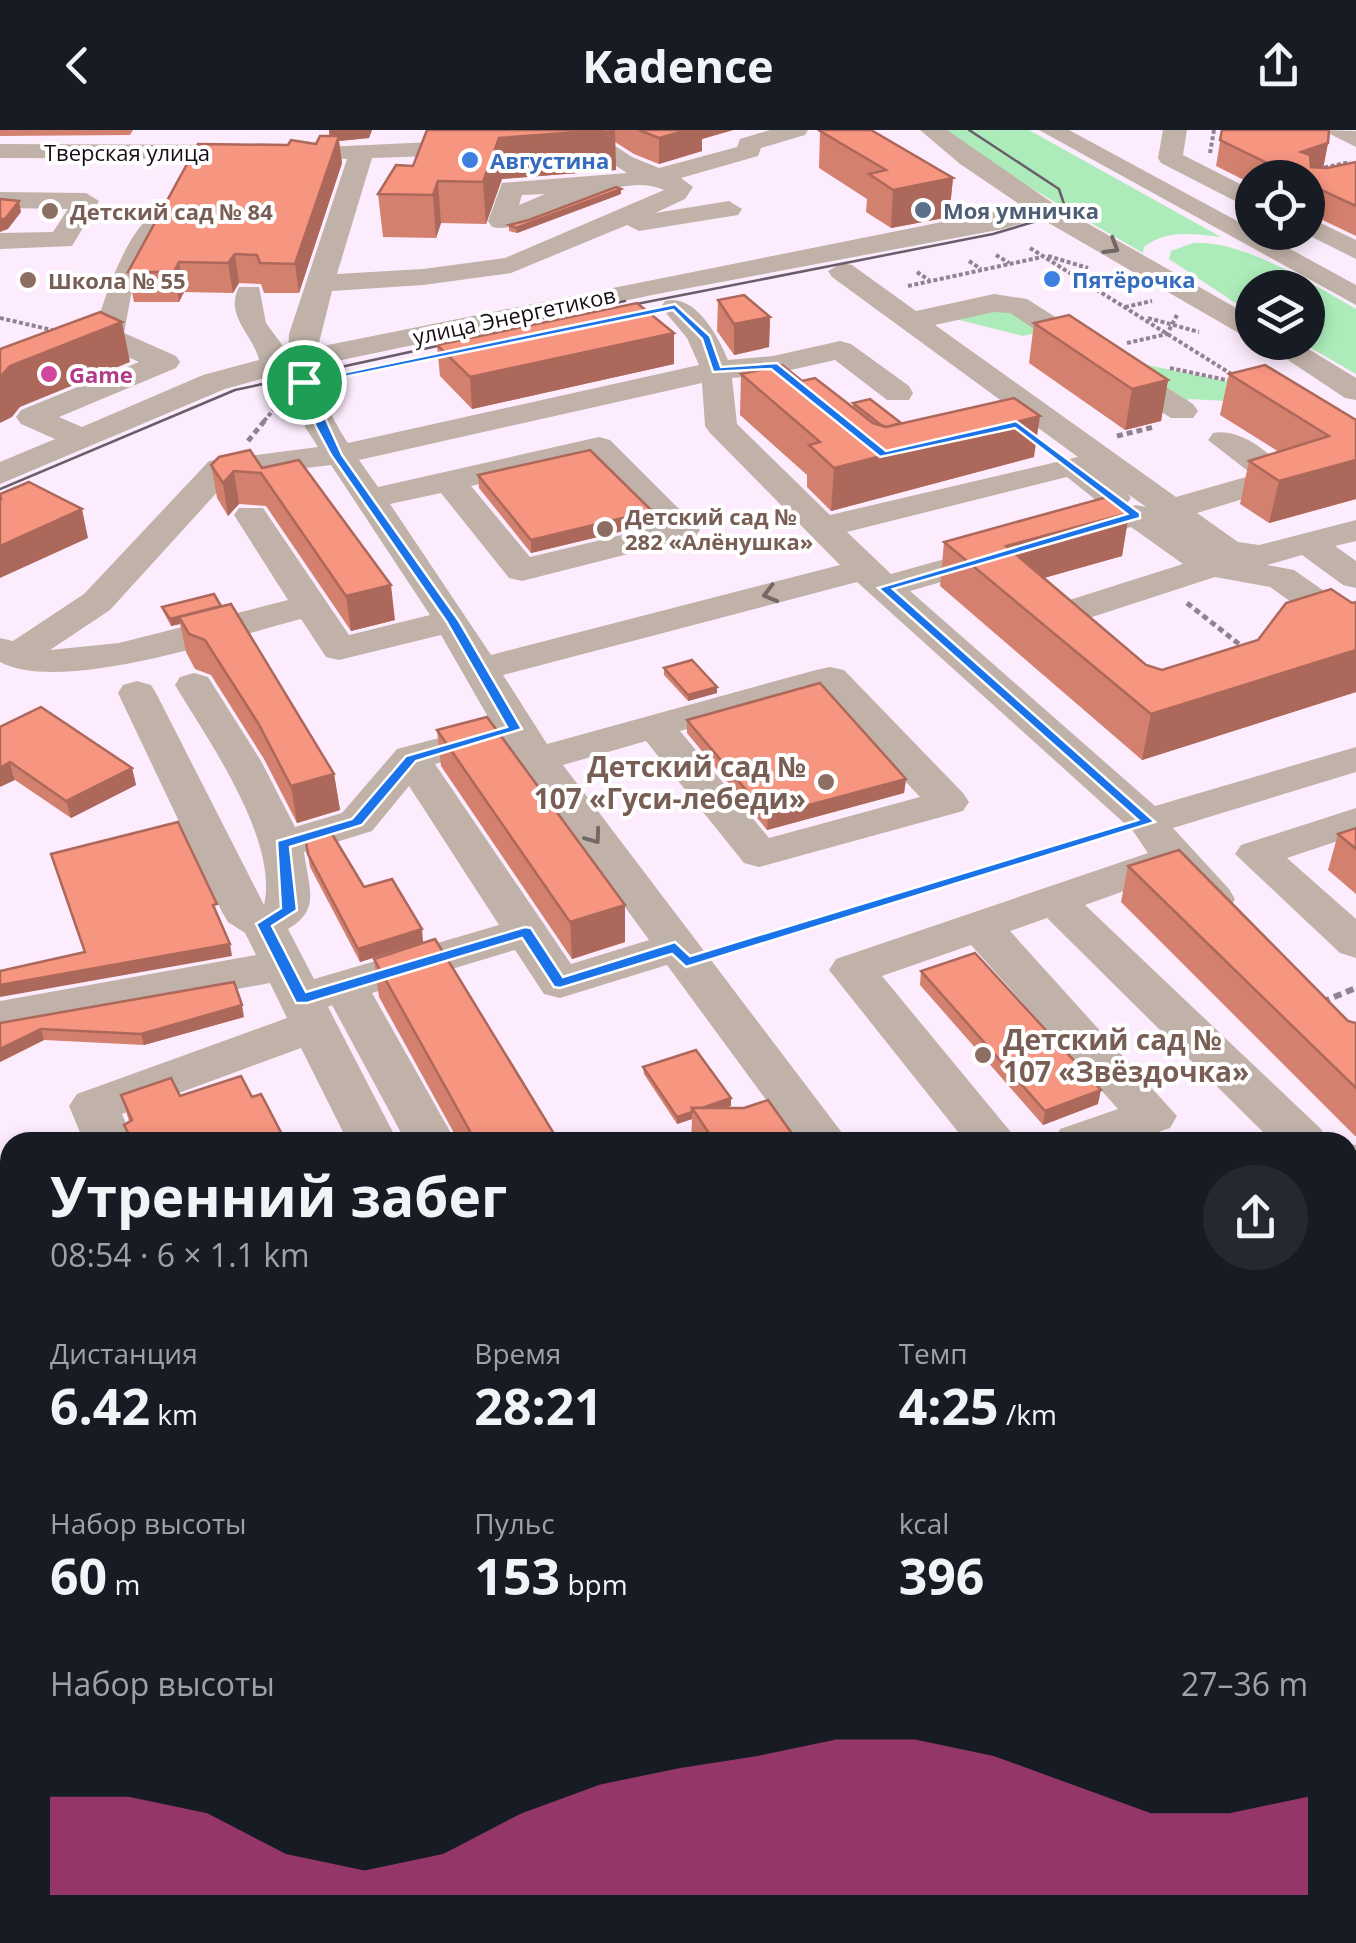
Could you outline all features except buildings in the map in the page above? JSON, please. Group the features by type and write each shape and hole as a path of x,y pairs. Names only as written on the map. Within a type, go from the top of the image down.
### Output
{"street":[{"path":"0,149 12,130"},
{"path":"320,178 329,141 324,140 409,141 553,130"},
{"path":"574,130 622,162 669,183"},
{"path":"911,130 964,157 1074,225 1187,304 1235,322"},
{"path":"932,130 964,157"},
{"path":"1051,130 1306,270"},
{"path":"1102,130 1150,182"},
{"path":"1175,130 1170,158 1235,189"},
{"path":"1334,130 1356,140"},
{"path":"320,283 423,277 510,265 591,231 669,183 808,138"},
{"name":"Тверская улица","path":"0,149 184,173 329,141 362,152 409,141"},
{"path":"294,369 362,152"},
{"path":"109,337 118,295 184,173"},
{"path":"592,185 669,183"},
{"path":"1193,207 1235,198"},
{"path":"0,200 86,201 62,240 0,241"},
{"name":"улица Энергетиков","path":"0,474 214,382 666,296 1003,222 1028,214 1040,204"},
{"path":"591,231 729,209"},
{"name":"улица Энергетиков","path":"666,296 842,271 1074,225"},
{"path":"591,231 666,296 707,338 717,370 721,426 874,578 1148,822 1174,859 1238,925"},
{"path":"1325,234 1356,250"},
{"path":"1191,237 1227,241 1305,270"},
{"path":"1162,250 1163,258 1182,274 1187,304"},
{"path":"842,271 1219,559 1281,578 1343,622"},
{"path":"1325,280 1356,296"},
{"path":"260,293 252,324 294,369 321,427 325,457 368,499 452,621 526,744 681,955 792,1122"},
{"path":"912,321 994,303 1018,305 1173,418"},
{"path":"0,380 109,337 164,362 0,430"},
{"path":"6,657 97,602 222,468 325,457 717,370 773,366 840,350 898,393"},
{"path":"1305,360 1356,391"},
{"path":"773,366 801,388"},
{"path":"32,417 82,439"},
{"path":"998,429 1016,424 1072,466 1153,512"},
{"path":"480,669 1153,512 1270,480 1267,469 1224,440"},
{"path":"368,499 598,447 683,530 522,570 449,481"},
{"path":"822,528 1072,466"},
{"path":"251,515 340,649 452,621"},
{"path":"1112,664 1057,616 1219,559 1260,556 1356,530"},
{"path":"1308,544 1356,577"},
{"path":"6,657 42,662 119,654 311,605"},
{"path":"1295,625 1343,622"},
{"path":"282,844 357,822 411,758 655,727 830,678 948,802 759,854 655,727"},
{"path":"194,685 241,761 282,844 302,980 369,1132"},
{"path":"137,693 244,912 422,1132"},
{"path":"411,758 560,983 681,955"},
{"path":"1148,822 1356,759"},
{"path":"1199,806 1356,943"},
{"path":"1256,854 1356,821"},
{"path":"986,1132 852,970 1174,859"},
{"path":"1052,898 1294,1132"},
{"path":"978,924 1152,1116 1106,1132"},
{"path":"0,1017 302,980 525,932"},
{"path":"105,1132 94,1106 302,980"}],"path":[{"path":"1208,160 1214,130"},
{"path":"1325,167 1356,161"},
{"path":"1030,248 1240,380 1234,382"},
{"path":"1036,252 1091,269"},
{"path":"996,256 1010,264"},
{"path":"894,288 1043,257"},
{"path":"969,261 982,270"},
{"path":"917,272 930,281"},
{"path":"1084,282 1113,281"},
{"path":"1118,303 1123,292"},
{"path":"1124,307 1159,299"},
{"path":"1120,345 1167,334 1187,304"},
{"path":"1137,315 1207,334"},
{"path":"214,382 284,409 325,457"},
{"path":"1109,438 1173,418"},
{"path":"681,955 1148,822"},
{"path":"1316,1004 1356,988"}],"green space":[{"path":"944,130 1029,130 1221,237 1171,235 1153,241 1144,247 1143,253 1015,179"},
{"path":"1193,243 1213,244 1286,270 1235,270 1235,303 1169,259 1171,251"},
{"path":"1325,291 1356,309 1356,374 1325,356"},
{"path":"1007,308 1050,330 1023,336 952,318"},
{"path":"1118,359 1235,383 1225,401 1189,399 1186,403"}],"tram line":[{"path":"611,309 993,234 1057,215 1064,204 1059,189 969,130"},
{"path":"449,338 625,301"},
{"path":"0,489 235,390 465,340"}],"place":[{"name":"Августина","path":"470,160"},
{"name":"Моя умничка","path":"923,210"},
{"name":"Детский сад № 84","path":"50,211"},
{"name":"Пятёрочка","path":"1052,279"},
{"name":"Школа № 55","path":"28,280"},
{"name":"Game","path":"49,374"},
{"name":"Детский сад № 282 «Алёнушка»","path":"605,529"},
{"name":"Детский сад № 107 «Гуси-лебеди»","path":"826,782"},
{"name":"Детский сад № 107 «Звёздочка»","path":"983,1055"}],"route":[{"path":"675,306 707,338 717,370 773,366 884,454 1016,424 1136,516 884,588 1148,822 686,962 675,947 560,983 525,932 301,999 263,924 289,910 282,844 357,822 411,758 515,729 452,621 336,455 304,382 675,306"}]}
